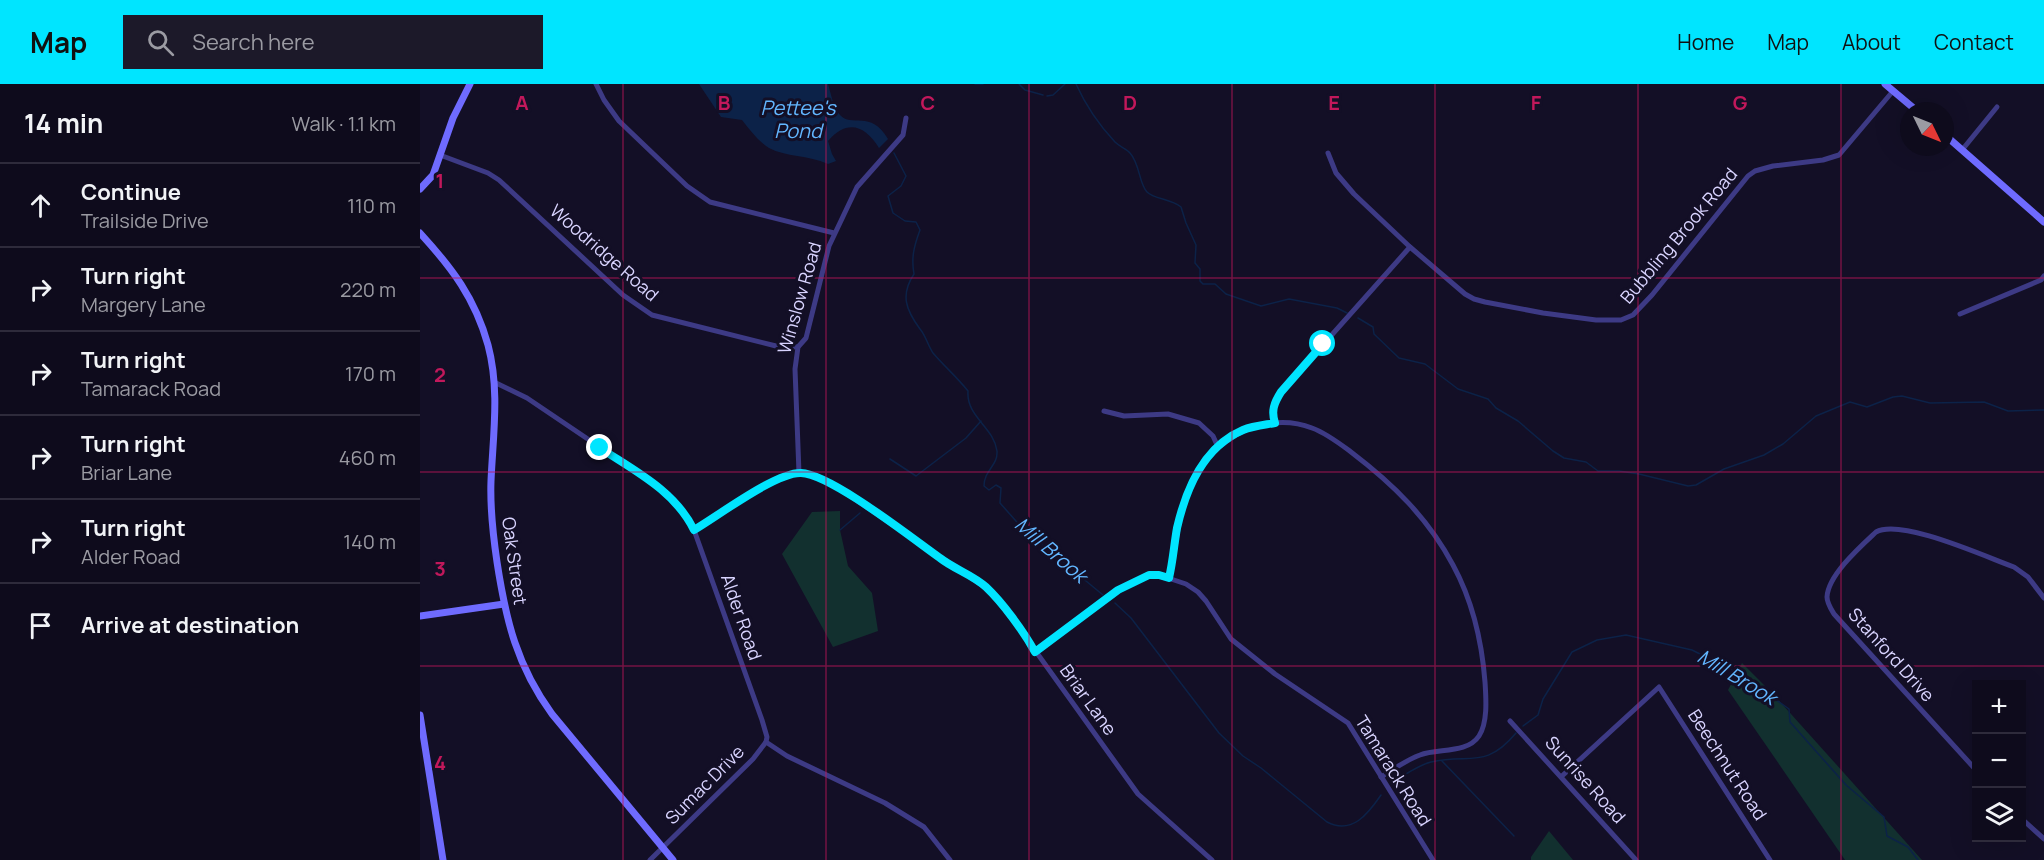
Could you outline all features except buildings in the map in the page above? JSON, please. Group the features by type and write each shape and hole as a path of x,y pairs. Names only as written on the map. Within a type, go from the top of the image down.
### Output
{"street":[{"path":"420,189 430,180 456,111 470,84"},
{"path":"596,84 619,121 687,186 710,202 834,233"},
{"path":"1885,84 1906,102"},
{"name":"Bubbling Brook Road","path":"1328,153 1336,173 1354,194 1410,247 1474,299 1543,313 1596,320 1621,320 1633,315 1652,295 1748,176 1755,171 1773,166 1823,160 1839,155 1893,91"},
{"path":"1962,150 1997,107"},
{"name":"Winslow Road","path":"799,473 795,369 798,347 806,338 834,233 857,187 903,135 906,118"},
{"path":"1954,143 2044,222"},
{"name":"Woodridge Road","path":"440,155 488,173 504,184 623,295 644,311 652,315 776,346 798,347"},
{"name":"Oak Street","path":"420,233 450,266 464,288 488,344 496,408 491,506 504,604 513,642 536,692 552,714 673,860"},
{"path":"1275,423 1272,413 1275,401 1281,392 1410,247"},
{"path":"1960,315 2044,276"},
{"name":"Alder Road","path":"494,382 527,398 668,494 683,512 694,530 762,720 767,737 766,742"},
{"path":"1104,411 1124,416 1168,414 1198,423 1213,436 1218,447"},
{"path":"1169,578 1177,529 1186,495 1194,476 1203,462 1218,447 1242,431 1275,423 1290,423 1314,428 1383,476 1411,504 1439,542 1464,589 1473,615 1484,667 1486,695 1485,714 1480,734 1474,741 1465,746 1423,754 1408,760 1381,777"},
{"path":"694,530 772,481 799,473"},
{"name":"Briar Lane","path":"799,473 826,481 942,560 984,585 1000,603 1138,794 1212,860"},
{"name":"Stanford Drive","path":"1972,765 1834,615 1827,596 1835,575 1876,532 1883,528 1894,528 1914,531 2014,567 2028,577 2044,598"},
{"name":"Tamarack Road","path":"1035,652 1118,590 1149,575 1159,575 1186,584 1198,592 1231,639 1275,674 1348,723 1430,859"},
{"path":"420,616 504,604"},
{"name":"Beechnut Road","path":"1562,776 1659,687 1770,860"},
{"path":"420,715 443,860"},
{"name":"Sunrise Road","path":"1510,721 1636,860"},
{"path":"766,742 787,756 885,803 924,827 950,860"},
{"name":"Sumac Drive","path":"650,860 753,759 766,742"},
{"path":"2026,823 2044,839"}],"green space":[{"path":"840,511 840,530 848,566 872,593 878,631 833,647 782,554 812,512"},
{"path":"1742,663 1774,695 1922,860 1845,860 1728,690"},
{"path":"1549,831 1573,860 1531,860"}],"water":[{"name":"Pettee's Pond","path":"699,84 828,84 840,115 845,119 875,124 888,139 879,148 868,134 849,127 835,134 828,141 836,161 828,164 783,153 765,145 742,120 721,117"}],"waterway":[{"path":"975,84 983,84"},
{"path":"1019,84 1025,90 1043,95"},
{"path":"1047,96 1053,95 1065,84"},
{"path":"1076,84 1104,129 1133,158 1147,192 1181,207 1196,245 1195,263 1200,269 1200,281 1203,284 1215,284 1226,294 1261,306 1289,299 1337,308 1347,313"},
{"name":"Mill Brook","path":"894,153 906,176 901,186 888,196 893,213 905,221 916,222 920,230 914,252 914,274 907,289 906,302 933,353 968,391 971,408 995,443 997,456 986,476 984,486 989,490 996,485 1001,488 1000,503 1023,529 1103,595"},
{"path":"1358,318 1373,327 1374,334 1399,358 1425,364 1458,389 1488,399 1496,408 1518,421 1564,458 1586,462 1598,471 1639,474 1688,486 1696,485 1724,469 1764,455 1783,444 1816,416 1850,402 1867,407 1902,396 1930,403 1984,402 2008,411 2044,410"},
{"path":"890,459 916,476 966,438 981,421"},
{"path":"840,530 860,513"},
{"name":"Mill Brook","path":"1115,603 1131,618 1219,733 1243,756 1327,822 1344,826 1352,824 1365,815 1381,795"},
{"name":"Mill Brook","path":"1523,726 1538,715 1543,699 1572,652 1597,640 1626,635 1692,650 1740,674 1789,709 1790,722 1846,785 1884,817 1887,836 1908,847 1918,860"},
{"name":"Mill Brook","path":"1393,782 1426,763 1486,756 1495,752 1516,733"},
{"path":"1442,761 1514,836"}],"route":[{"path":"600,448 668,494 689,520 694,530 782,477 803,473 826,481 942,560 984,585 1014,621 1035,652 1118,590 1149,575 1169,578 1177,529 1186,495 1203,462 1218,447 1242,431 1275,423 1272,413 1275,401 1323,344"}]}
